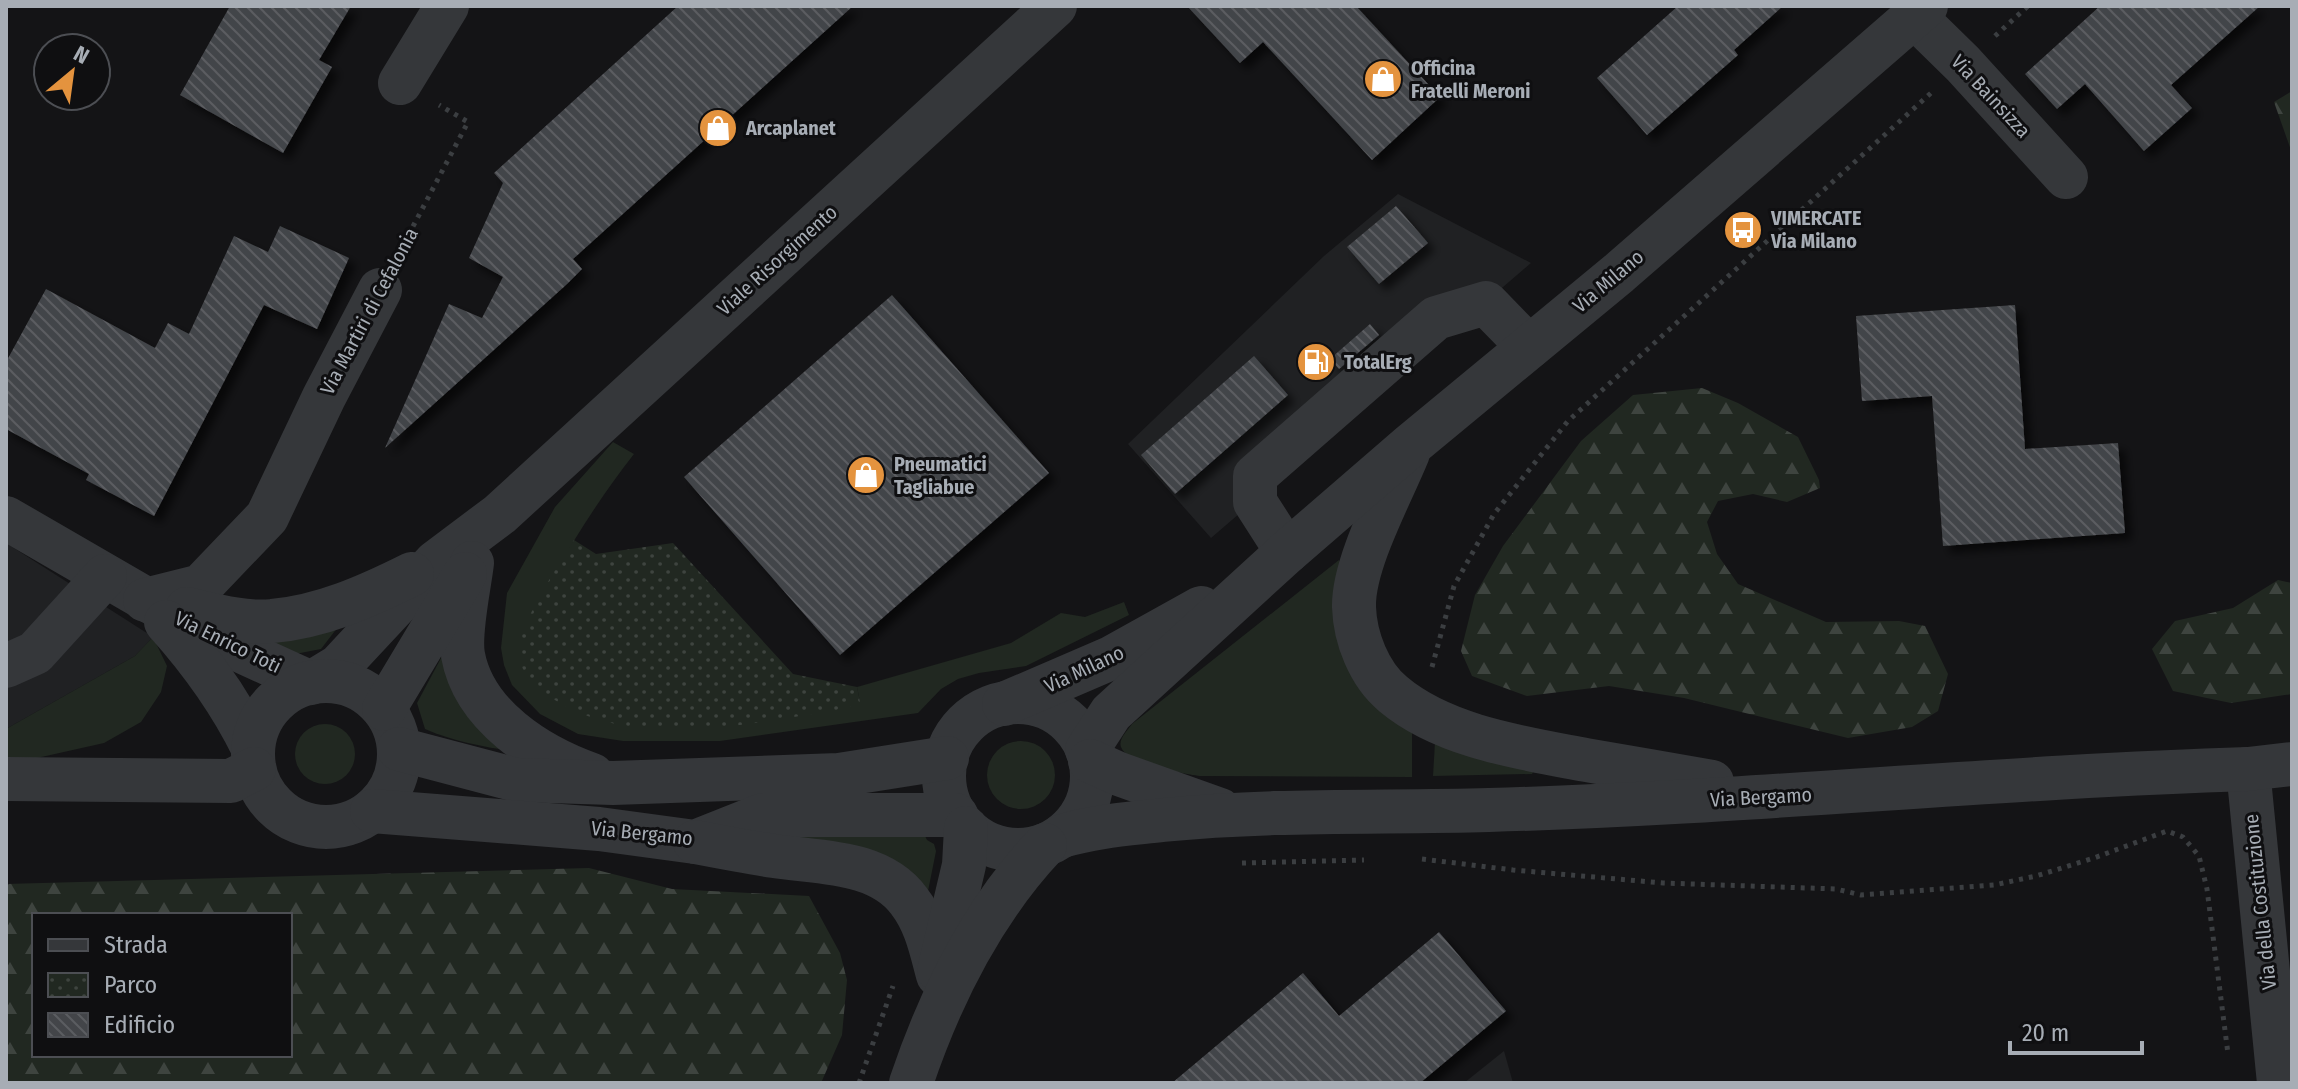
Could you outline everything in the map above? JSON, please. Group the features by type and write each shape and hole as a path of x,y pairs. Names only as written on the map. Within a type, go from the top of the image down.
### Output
{"street":[{"path":"400,83 447,6"},
{"name":"Viale Risorgimento","path":"311,683 339,666 454,563 500,514 1053,7"},
{"name":"Via Bainsizza","path":"1920,11 1963,64 2066,177"},
{"name":"Via Milano","path":"1089,755 1111,713 1287,552 1619,273 1920,11"},
{"name":"Via Martiri di Cefalonia","path":"145,600 201,586 267,517 324,397 380,290"},
{"path":"1287,552 1255,502 1255,476 1436,318 1486,303 1529,347"},
{"path":"1412,444 1365,555 1354,608 1365,657 1392,694 1422,713 1494,742 1789,796"},
{"name":"Via Enrico Toti","path":"6,518 215,639 311,683"},
{"name":"Via Milano","path":"1002,704 1111,658 1181,621 1287,552"},
{"path":"145,600 223,617 270,622 318,612 454,563"},
{"name":"Viale Risorgimento","path":"391,729 454,563"},
{"name":"Viale Risorgimento","path":"454,563 463,654 476,692 501,721 542,753 613,783"},
{"path":"6,666 35,653 105,576"},
{"name":"Via Enrico Toti","path":"145,600 199,659 235,711 254,759"},
{"path":"391,729 393,783 372,811 354,822 333,827 312,826 292,819 275,806 262,789 254,759 257,730 265,713 277,699 293,689 331,681 369,695 391,729 440,762 517,780 613,783 839,775 947,758"},
{"path":"911,1083 931,1023 938,975 964,865 961,821 946,788 947,758 966,724 985,710 1002,704 1027,703 1049,709 1076,730 1089,755 1092,784 1086,806 1077,821 1053,840 1000,898 931,1023"},
{"name":"Via Bergamo","path":"1089,755 1119,774 1229,814"},
{"path":"6,779 231,781 254,759"},
{"name":"Via Bergamo","path":"1053,840 1103,827 1229,814 1488,810 1789,796 1969,782 2248,769 2292,764"},
{"name":"Via della Costituzione","path":"2248,769 2279,1083"},
{"name":"Via Bergamo","path":"372,811 599,829 695,842 763,815 961,821"},
{"path":"961,821 979,838 1003,848 1024,850 1053,840"},
{"path":"695,842 798,860 841,864 876,875 894,885 923,921 938,975"}],"path":[{"path":"1422,713 1424,694 1454,586 1494,514 1568,421 2028,6"},
{"name":"Via Martiri di Cefalonia","path":"380,290 468,122 400,83"},
{"path":"1420,810 1419,859 1663,883 1836,889 1861,895 1994,885 2094,858 2167,831 2183,837 2199,856 2207,889 2229,1068"},
{"path":"1231,863 1372,860"},
{"path":"859,1083 894,985"}],"shaded area":[{"name":"TotalErg","path":"1398,194 1531,263 1211,538 1128,444 1324,256"},
{"path":"6,543 153,637 135,656 6,729"},
{"path":"1504,1051 1513,1083 1464,1083"}],"green space":[{"path":"2292,91 2292,153 2274,102"},
{"path":"1702,388 1738,403 1798,437 1819,480 1820,488 1787,502 1753,494 1718,501 1707,522 1717,554 1738,584 1826,622 1899,621 1925,626 1948,674 1938,711 1912,727 1848,738 1684,698 1609,686 1527,696 1472,676 1461,651 1475,595 1503,546 1581,441 1633,395"},
{"path":"613,442 634,454 574,541 523,633 860,702 857,687 1011,643 1061,613 1085,617 1124,602 1129,615 1026,666 958,679 941,689 918,713 720,741 623,741 578,734 540,714 512,685 501,648 507,593 555,507"},
{"path":"574,540 596,554 673,543 793,674 857,687 860,702 847,708 773,721 692,729 651,729 613,723 577,712 536,685 524,671 518,654 531,613"},
{"path":"1339,560 1412,729 1412,777 1200,776 1157,767 1125,753 1121,741 1132,724"},
{"path":"2278,580 2292,583 2292,694 2231,703 2173,691 2152,649 2175,621 2233,608"},
{"path":"351,610 321,649 285,656 237,626"},
{"path":"153,637 167,666 161,692 141,722 104,743 37,758 6,758 6,729 135,656"},
{"path":"448,645 525,753 462,741 425,729 417,703"},
{"path":"325,724 337,726 346,733 353,742 353,766 346,775 337,782 325,784 313,782 304,775 297,766 295,754 297,742 304,733 313,726"},
{"path":"1021,741 1034,743 1045,751 1053,762 1053,788 1045,799 1034,807 1021,809 1008,807 997,799 989,788 987,775 989,762 997,751 1008,743"},
{"path":"1435,742 1534,770 1532,774 1433,776"},
{"path":"795,829 924,834 934,844 936,851 926,901 794,838"},
{"path":"589,868 672,889 809,896 840,953 847,980 842,1035 821,1083 6,1083 6,884"}],"building":[{"path":"230,6 351,6 319,60 332,67 283,153 180,95"},
{"path":"678,6 853,6 573,259 582,269 385,448 449,304 482,318 503,277 469,258 503,183 494,173"},
{"path":"1187,6 1356,6 1440,97 1372,160 1263,42 1240,63"},
{"path":"1678,6 1783,6 1734,50 1738,55 1647,135 1597,78"},
{"path":"2100,6 2260,6 2171,85 2192,108 2144,151 2085,84 2057,109 2025,74"},
{"path":"1396,206 1428,243 1379,284 1347,247"},
{"path":"280,226 349,258 317,329 264,305 154,516 86,480 89,474 6,429 6,362 46,289 155,348 168,323 189,334 234,236 268,252"},
{"name":"Pneumatici Tagliabue","path":"892,295 1049,473 840,655 684,477"},
{"path":"2015,305 2025,449 2118,443 2125,533 1943,546 1932,396 1862,401 1856,316"},
{"path":"1370,324 1379,335 1339,369 1330,359"},
{"path":"1254,356 1288,395 1175,494 1141,455"},
{"path":"1439,932 1506,1011 1420,1083 1172,1083 1303,973 1339,1016"}],"place":[{"name":"Officina Fratelli Meroni","path":"1383,79"},
{"name":"Arcaplanet","path":"718,128"},
{"name":"VIMERCATE Via Milano","path":"1743,230"},
{"name":"TotalErg","path":"1316,362"},
{"name":"Pneumatici Tagliabue","path":"866,475"}]}
